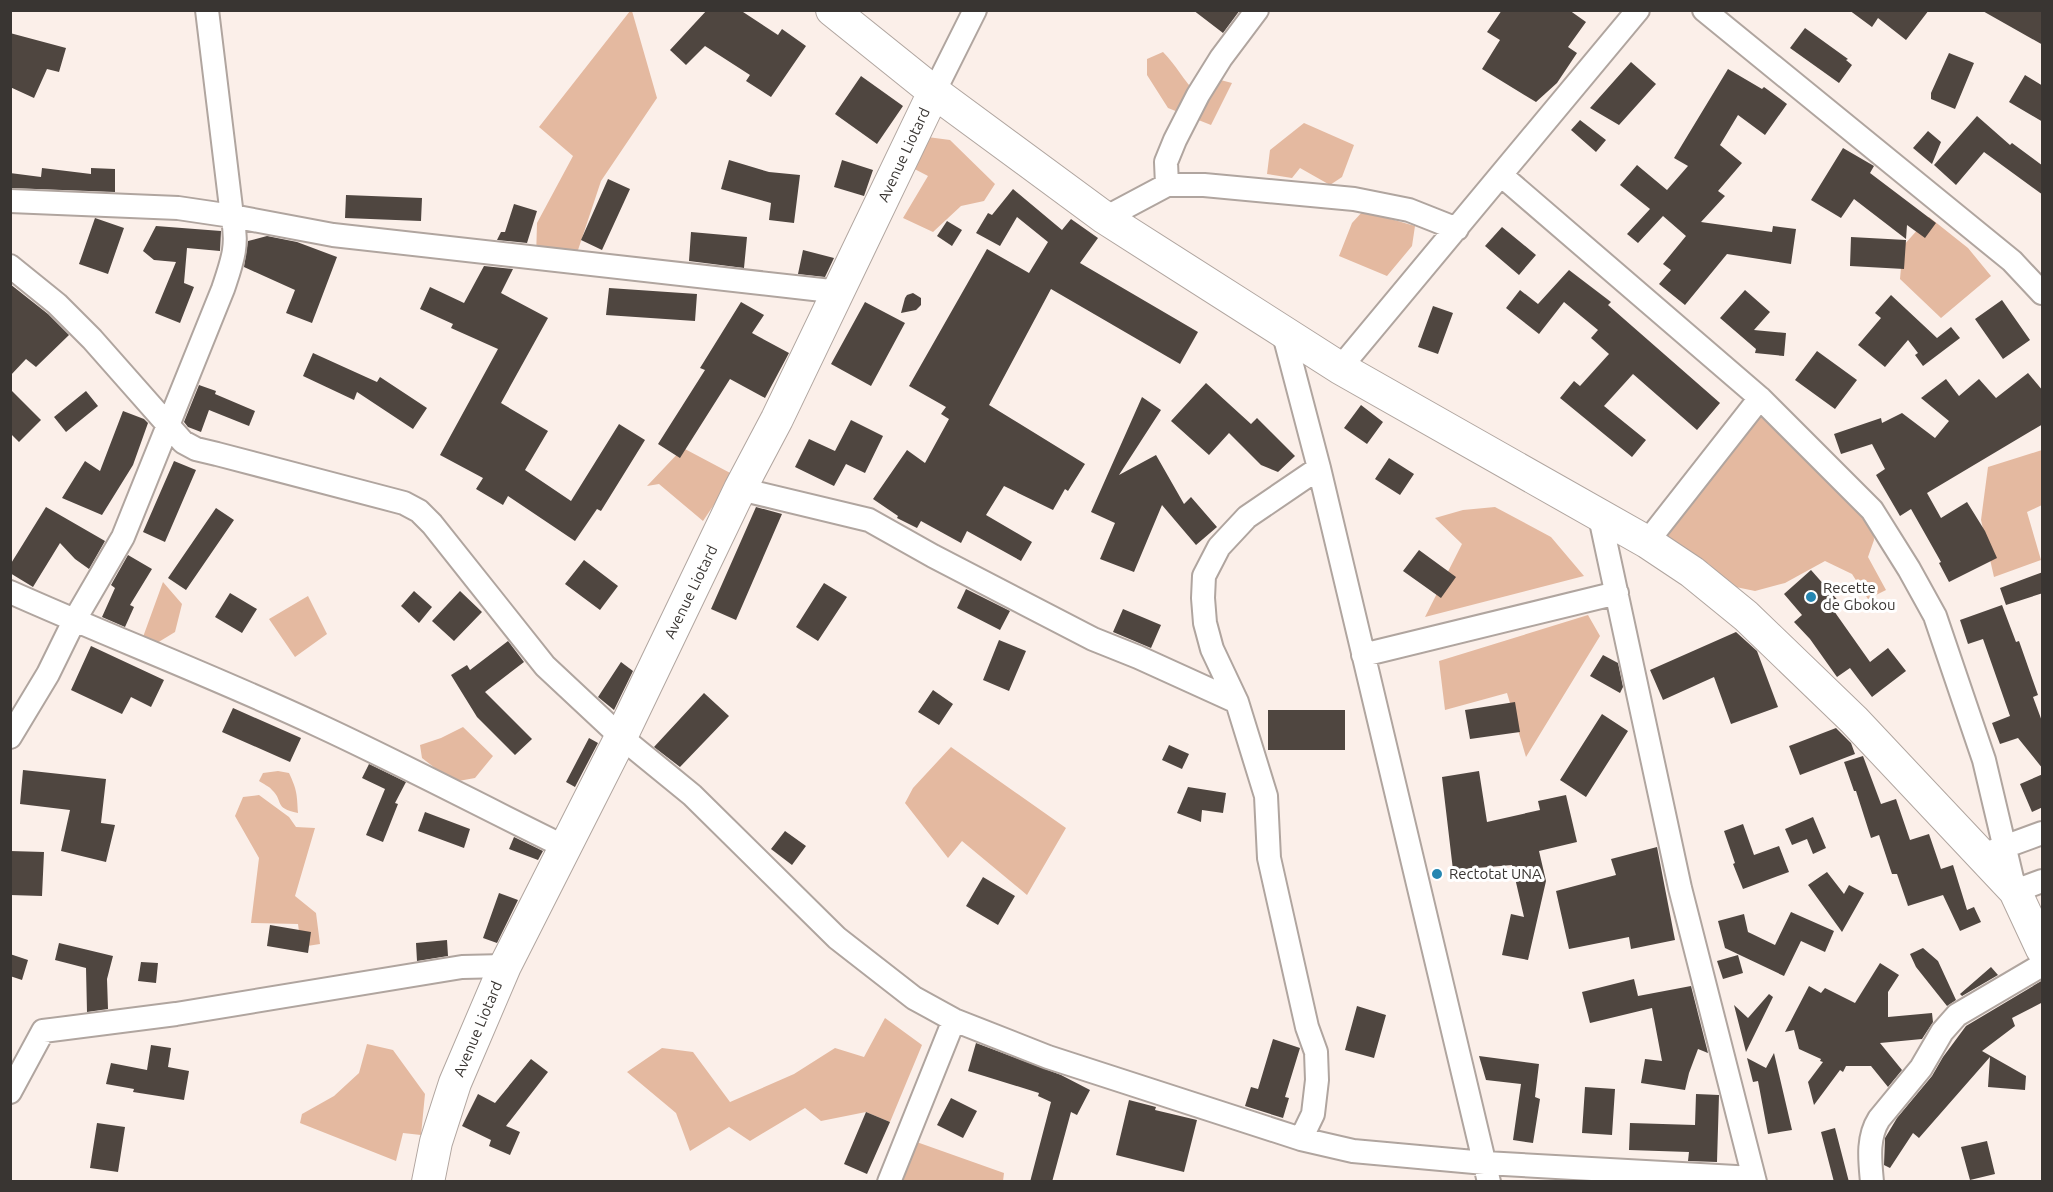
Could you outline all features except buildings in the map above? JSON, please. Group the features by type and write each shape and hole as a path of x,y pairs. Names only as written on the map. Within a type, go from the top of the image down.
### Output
{"street":[{"path":"10,737 48,674 74,621 123,537 223,290 234,257 236,244 207,10"},
{"path":"832,10 934,92 1105,218 1340,368 1647,542 1692,572 1746,616 2029,886 2043,949"},
{"name":"Avenue Liotard","path":"428,1182 436,1142 455,1083 505,966 621,737 740,489 840,292 975,10"},
{"path":"1167,185 1166,162 1198,94 1221,58 1257,10"},
{"path":"1340,368 1638,10"},
{"path":"1704,10 2012,261 2043,292"},
{"path":"1501,175 1760,398 1872,510 1935,616 1984,760 1993,851"},
{"path":"1105,218 1167,185 1204,185 1354,199 1409,210 1457,229"},
{"path":"10,201 178,208 333,235 840,292"},
{"path":"10,266 57,304 92,339 183,442 196,449 404,504 419,511 432,524 544,666 621,737 692,795 837,938 914,998 954,1020 1048,1057 1301,1139 1353,1150 1487,1172 1755,1180 1680,888 1600,517"},
{"path":"1282,331 1319,468 1487,1172"},
{"path":"1647,542 1760,398"},
{"path":"1301,1139 1313,1114 1317,1080 1316,1052 1307,1027 1269,858 1266,796 1238,702 1212,649 1205,623 1203,598 1204,576 1219,547 1247,518 1319,468"},
{"path":"740,489 869,520 1093,639 1238,702"},
{"path":"10,592 320,726 565,847"},
{"path":"1363,654 1617,593"},
{"path":"1993,851 2043,833"},
{"path":"1872,1182 1873,1128 1921,1068 1942,1032 1956,1015 2043,965"},
{"path":"10,1092 43,1031 176,1014 462,967 505,966"},
{"path":"889,1182 954,1020"}],"shaded area":[{"path":"632,11 657,98 601,181 575,259 536,259 537,223 573,156 539,127"},
{"path":"1163,52 1197,94 1209,77 1232,83 1211,125 1168,108 1147,75 1147,59"},
{"path":"1304,123 1354,145 1342,177 1330,185 1300,168 1292,178 1267,174 1270,150"},
{"path":"920,136 950,140 995,184 984,201 961,206 933,232 903,218 928,176 901,162"},
{"path":"1363,211 1415,226 1412,246 1387,276 1339,256 1352,223"},
{"path":"1929,217 1968,248 1991,276 1941,318 1900,279 1903,246"},
{"path":"1760,398 1872,510 1874,540 1868,557 1886,590 1868,599 1852,574 1825,561 1785,583 1755,591 1731,586 1709,564 1676,545 1657,529"},
{"path":"683,448 734,475 703,521 659,484 647,486"},
{"path":"2042,450 2042,505 2027,512 2041,560 1994,577 1981,520 1988,467"},
{"path":"1495,507 1551,537 1584,576 1425,617 1462,544 1435,518 1463,510"},
{"path":"163,582 182,604 175,632 157,643 143,637"},
{"path":"308,596 327,634 295,657 269,619"},
{"path":"1588,615 1600,636 1526,757 1507,693 1445,710 1439,661"},
{"path":"463,727 493,756 475,778 453,782 422,758 420,745"},
{"path":"951,747 1066,828 1027,895 962,841 948,858 905,803 913,788"},
{"path":"278,771 289,773 296,792 298,813 285,809 276,794 259,781 263,773"},
{"path":"259,795 289,817 296,827 315,828 295,896 316,913 320,944 301,947 298,924 251,923 259,858 235,816 243,797"},
{"path":"885,1018 922,1045 890,1122 866,1112 821,1121 805,1108 750,1141 729,1127 690,1151 676,1113 627,1072 662,1048 693,1052 730,1102 794,1074 835,1048 864,1057"},
{"path":"367,1044 393,1050 425,1094 421,1135 403,1133 396,1161 300,1123 302,1114 334,1096 359,1073"},
{"path":"911,1140 1004,1173 1003,1181 894,1182"}],"place":[{"name":"Recette de Gbokou","path":"1811,597"},
{"name":"Rectotat UNA","path":"1437,874"}]}
